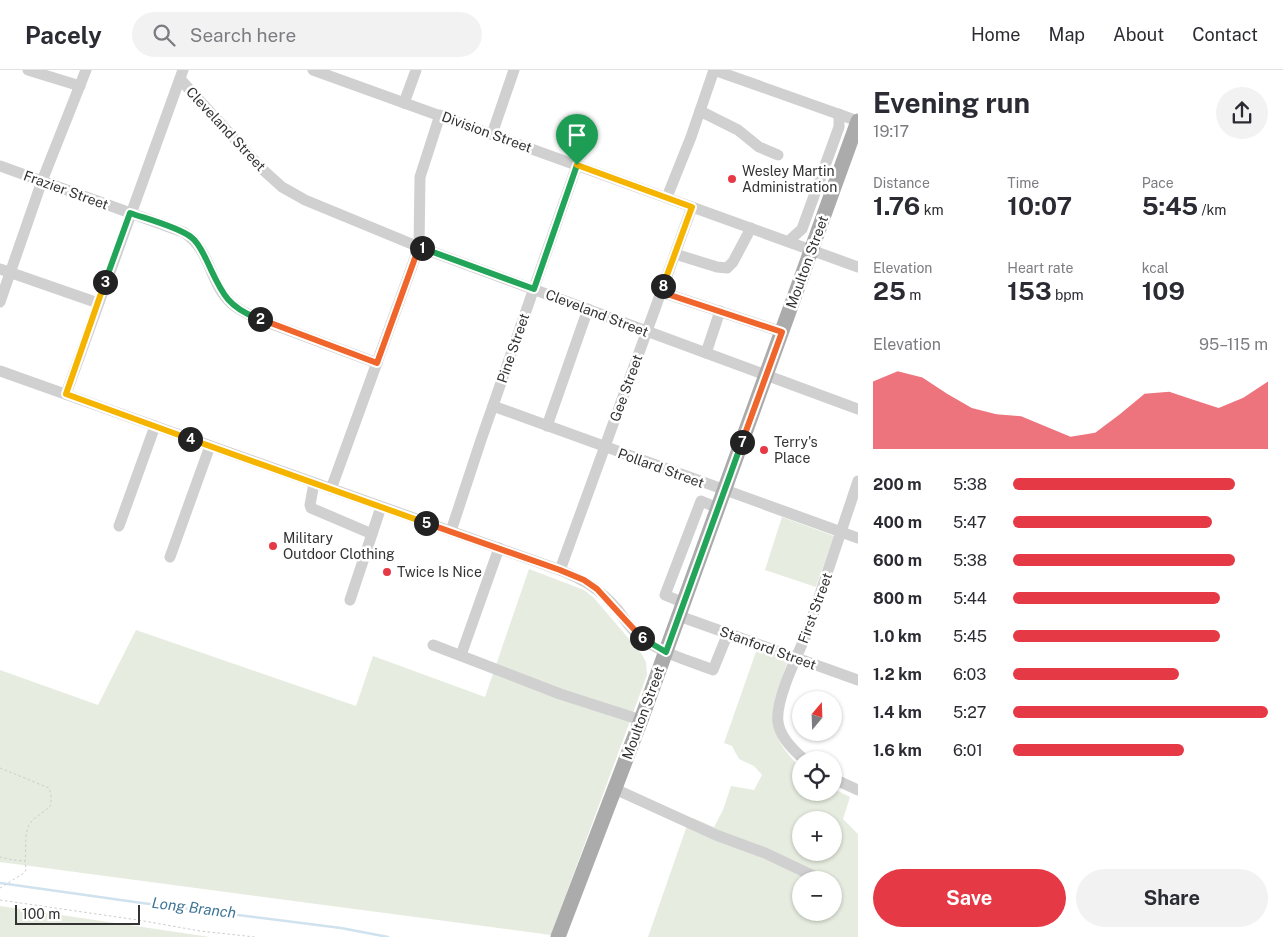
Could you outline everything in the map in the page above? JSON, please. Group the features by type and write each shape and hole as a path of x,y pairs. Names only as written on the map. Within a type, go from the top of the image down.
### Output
{"main road":[{"name":"Moulton Street","path":"558,937 666,652 858,121"}],"street":[{"path":"28,70 80,86"},
{"path":"0,302 12,273 42,181 86,70"},
{"name":"Division Street","path":"313,70 858,267"},
{"path":"404,102 416,70"},
{"path":"492,134 514,70"},
{"path":"667,197 714,70 858,121"},
{"path":"66,394 130,213 182,74"},
{"name":"Cleveland Street","path":"182,74 262,169 282,187 305,200 419,247 858,409"},
{"path":"700,111 738,130 759,147 778,154"},
{"path":"790,242 802,229 839,127 839,114"},
{"path":"331,489 419,247 420,177 440,115"},
{"name":"Pine Street","path":"450,531 577,165"},
{"name":"Frazier Street","path":"0,166 183,232 192,237 200,246 223,294 237,308 253,317 377,363"},
{"name":"Gee Street","path":"560,570 692,207"},
{"path":"675,254 717,267 727,268 733,262 750,228"},
{"path":"0,269 98,303"},
{"path":"661,292 782,332"},
{"path":"546,426 588,309"},
{"path":"706,353 720,311"},
{"path":"0,371 584,580 597,589 615,607 638,635 666,652 713,670 728,633"},
{"name":"Pollard Street","path":"493,406 858,538"},
{"path":"119,526 155,426"},
{"path":"170,558 210,446"},
{"name":"First Street","path":"795,751 782,734 778,720 781,697 807,633 858,482"},
{"path":"314,483 311,508 372,534"},
{"path":"350,600 381,507"},
{"path":"461,656 499,548"},
{"name":"Stanford Street","path":"681,609 728,633 858,680"},
{"path":"433,645 560,694 641,720"},
{"path":"842,783 858,790"},
{"path":"614,789 716,835 765,853 803,871"}],"path":[{"path":"0,768 49,788 52,805 45,812 34,818 30,825 25,838 26,870 0,888"},
{"path":"0,857 25,861"},
{"path":"0,900 200,931 255,937"}],"shaded area":[{"path":"782,517 834,536 816,587 765,570"},
{"path":"529,569 584,590 594,598 641,653 646,662 647,675 551,935 0,862 0,670 98,705 136,630 356,706 373,656 485,697"},
{"path":"757,649 788,660 774,705 773,717 779,741 792,758 792,801 842,801 842,793 850,797 843,819 858,834 858,937 648,937 690,817 714,827 723,810 731,786 754,790 762,775 754,766 739,759 732,746 724,743"},
{"path":"0,906 210,937 0,937"}],"waterway":[{"name":"Long Branch","path":"0,883 341,928 388,937"}],"place":[{"name":"Wesley Martin Administration","path":"732,179"},
{"name":"Terry's Place","path":"764,450"},
{"name":"Military Outdoor Clothing","path":"273,546"},
{"name":"Twice Is Nice","path":"387,572"}],"route":[{"path":"577,165 692,207 661,292 782,332 666,652 638,635 615,607 597,589 584,580 66,394 130,213 192,237 200,246 223,294 237,308 253,317 377,363 419,247 534,289 577,165"}]}
